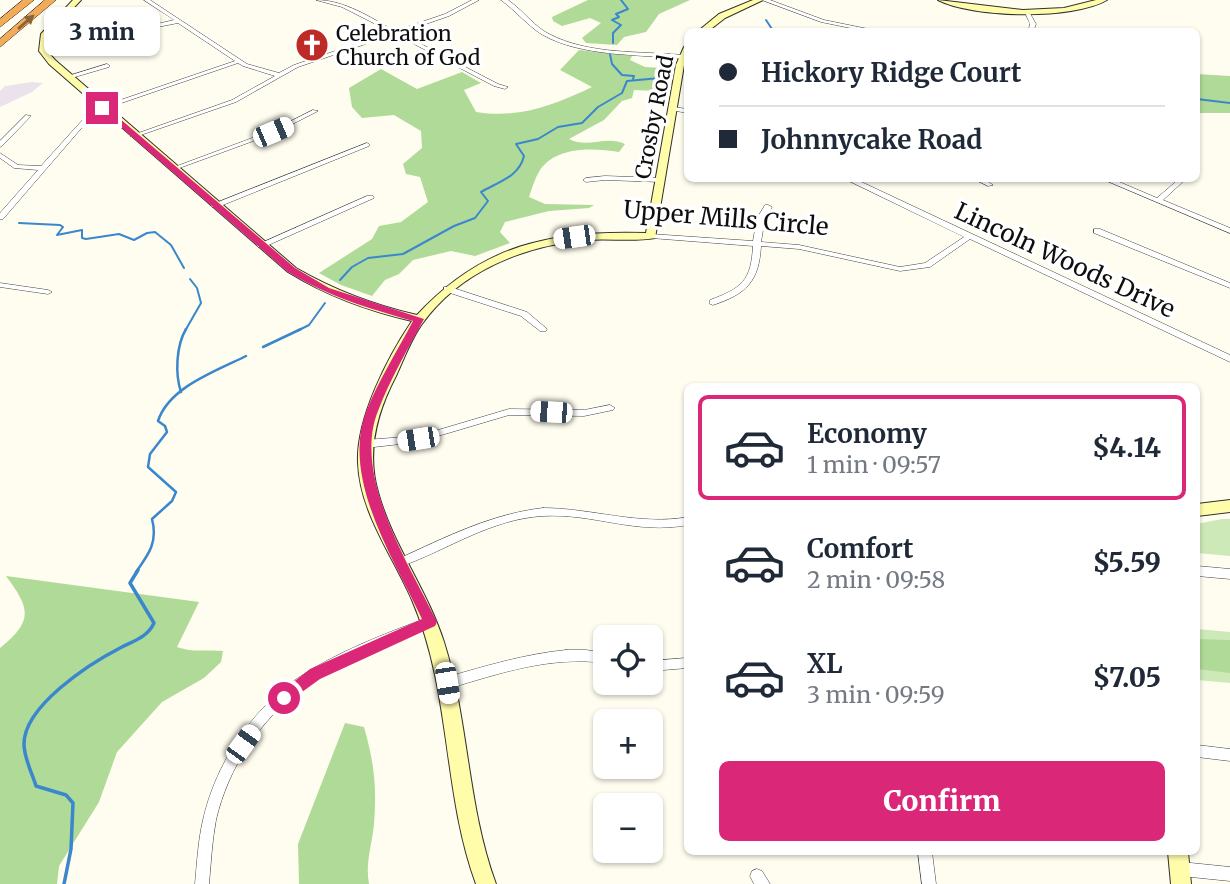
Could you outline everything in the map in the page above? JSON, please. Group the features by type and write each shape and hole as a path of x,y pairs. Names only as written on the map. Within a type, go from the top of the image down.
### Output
{"highway":[{"path":"0,24 29,0"},
{"path":"0,44 51,0"}],"street":[{"path":"77,0 54,22 43,39 46,57 133,136 292,270 325,290 419,319"},
{"path":"147,0 239,61 252,68 279,75"},
{"path":"319,0 344,6 496,85 505,87"},
{"path":"133,136 234,101 306,62 453,13 476,0"},
{"path":"504,0 518,9 533,26 557,40 595,48 684,52"},
{"name":"Crosby Road","path":"706,28 722,16 759,0"},
{"path":"765,0 823,21 860,28"},
{"path":"942,0 987,9 1026,11 1074,8 1102,0"},
{"path":"1026,11 1033,24 1032,28"},
{"path":"129,32 179,21"},
{"name":"Crosby Road","path":"652,236 672,109 684,56"},
{"path":"0,217 89,116 102,108 239,61"},
{"path":"68,77 107,66"},
{"path":"672,109 684,110"},
{"path":"172,169 273,132 316,111"},
{"path":"0,145 28,116"},
{"path":"215,205 367,145"},
{"path":"0,155 16,167 43,169"},
{"path":"586,180 605,177 661,180"},
{"name":"Lincoln Woods Drive","path":"854,182 1230,359"},
{"path":"984,182 990,185"},
{"path":"1113,182 1230,231"},
{"path":"1158,200 1180,182"},
{"path":"261,246 370,198"},
{"path":"713,302 730,296 751,275 756,266 759,218 768,207"},
{"path":"1097,231 1230,286"},
{"name":"Upper Mills Circle","path":"486,884 470,830 447,683 430,622 373,500 368,482 365,444 376,401 419,319 447,289 493,259 537,244 592,235 652,236 817,249 900,269 927,265 969,237"},
{"path":"0,285 48,292"},
{"path":"447,289 524,314 543,328"},
{"path":"365,444 418,439 509,412 584,413 610,408"},
{"path":"1200,510 1230,506"},
{"path":"402,562 480,527 521,514 565,512 656,525 684,522"},
{"path":"1200,571 1230,573"},
{"path":"202,884 211,810 222,782 234,756 273,708 315,674 430,622"},
{"path":"447,683 555,656 593,657"},
{"path":"663,665 684,663"},
{"path":"1200,751 1230,755"},
{"path":"925,855 929,884"},
{"path":"1180,868 1230,874"}],"shaded area":[{"path":"43,83 32,92 0,107 0,91 5,86"}],"green space":[{"path":"588,0 690,0 659,14 646,32 624,37 617,45 586,43 582,38 601,23 590,18 562,26 553,21 552,17"},
{"path":"579,50 632,56 630,60 645,67 662,68 658,91 634,90 632,98 622,101 604,120 569,139 583,143 611,141 625,144 619,152 576,150 556,156 540,170 529,197 545,204 594,205 589,208 549,211 505,222 500,232 510,243 475,256 451,251 413,260 399,274 385,280 372,296 341,285 319,273 372,239 379,226 401,222 428,202 420,177 406,174 403,164 422,148 421,131 394,115 362,118 352,107 349,88 381,69 417,89 462,72 481,83 464,90 476,112 522,112 550,105 592,87 560,70"},
{"path":"1200,74 1230,76 1230,113 1200,113"},
{"path":"1230,519 1230,556 1200,553 1200,523"},
{"path":"6,576 199,602 177,647 223,651 221,662 204,678 162,702 117,752 99,802 59,866 57,884 0,884 0,648 19,630 25,614 20,597"},
{"path":"1200,629 1230,632 1230,683 1200,680"},
{"path":"1200,639 1230,640 1230,673 1200,669"},
{"path":"345,723 364,727 372,763 375,811 368,861 369,884 299,884 298,844"}],"waterway":[{"path":"613,43 613,33 621,25 612,20 619,17 616,14 628,9 621,0"},
{"path":"766,20 771,28"},
{"path":"610,54 612,64 622,75 634,76 633,79"},
{"path":"340,280 352,267 368,258 403,254 454,226 475,218 488,201 481,192 518,169 524,156 516,144 538,139 558,127 582,123 598,107 622,93 627,81 660,78"},
{"path":"1200,99 1230,103"},
{"path":"19,223 60,225 63,227 57,235 82,230 82,238 86,239 119,234 134,240 155,232 171,245 184,268"},
{"path":"186,330 201,303 197,288 190,279"},
{"path":"301,329 309,325 325,303"},
{"path":"263,347 301,329"},
{"path":"297,331 301,329"},
{"path":"181,391 178,360 180,343 186,330"},
{"path":"181,391 208,374 246,356"},
{"path":"136,572 153,541 152,519 172,501 176,492 148,467 150,454 167,432 165,426 158,421 164,409 181,391"},
{"path":"64,884 71,849 73,803 66,795 36,786 24,749 27,730 35,715 60,688 92,664 144,636 151,628 154,623 130,583 138,570"}],"place":[{"name":"Celebration Church of God","path":"312,45"}],"route":[{"path":"102,108 292,270 325,290 347,299 419,319 371,412 365,444 365,462 373,500 430,622 315,674 284,698"}]}
